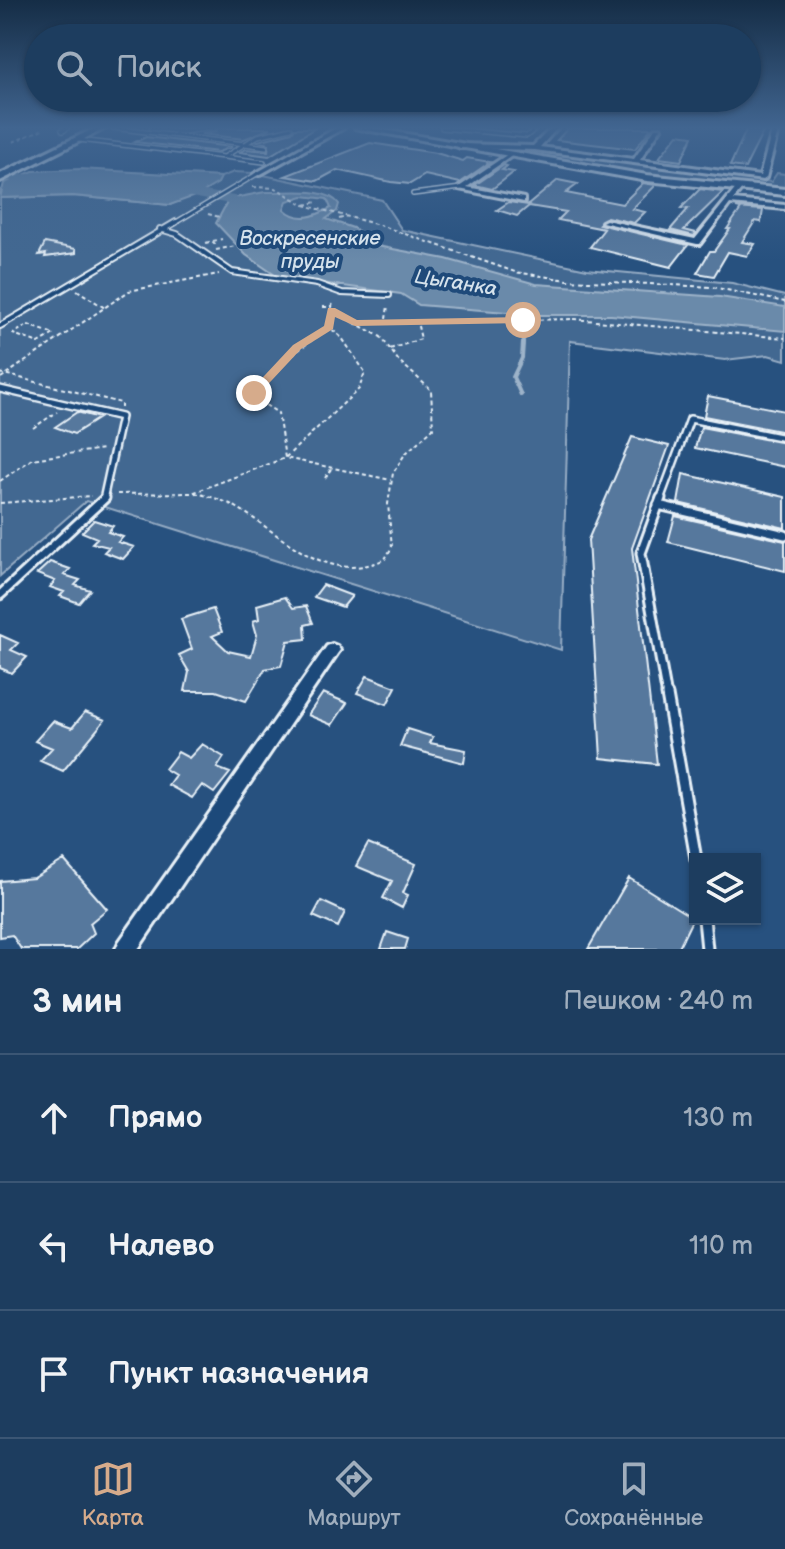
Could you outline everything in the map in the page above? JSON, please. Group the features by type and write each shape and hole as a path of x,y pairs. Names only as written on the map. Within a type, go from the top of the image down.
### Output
{"street":[{"path":"461,188 484,172"},
{"path":"619,172 785,192"},
{"path":"720,172 763,178 764,172"},
{"path":"461,188 521,200"},
{"path":"606,222 697,242 739,188"},
{"path":"729,202 785,207"},
{"path":"126,949 332,650"}],"lane":[{"path":"0,326 257,174"},
{"path":"413,194 461,188"},
{"path":"160,229 177,234 232,272 317,284 342,293 389,295"},
{"path":"0,389 121,417 107,494 100,505 0,595"},
{"path":"695,853 641,553 690,419 785,438"},
{"path":"658,505 785,535"},
{"path":"705,925 707,949"}],"path":[{"path":"284,192 304,205 379,225 515,272 568,280 712,287 785,302"},
{"path":"304,205 317,202"},
{"path":"220,218 224,210"},
{"path":"339,219 347,217"},
{"path":"212,241 222,239"},
{"path":"203,252 250,243"},
{"path":"0,379 129,291 232,272"},
{"path":"76,290 105,308"},
{"path":"386,320 389,295"},
{"path":"243,405 297,347 329,327 334,298 340,298"},
{"path":"0,503 107,494 192,493 234,505 304,556 357,567 381,562 392,548 395,532 388,509 398,462 433,428 431,390 381,337 323,307"},
{"path":"517,320 529,310"},
{"path":"355,323 386,320 614,320 785,338"},
{"path":"390,349 421,339 417,321"},
{"path":"28,325 54,334 47,338 39,343 13,334 28,325"},
{"path":"192,493 285,458 359,389 365,372 342,338 329,327"},
{"path":"47,338 55,341"},
{"path":"0,373 121,403 121,417"},
{"path":"253,397 278,413 285,458"},
{"path":"0,481 32,459 116,448"},
{"path":"285,458 392,480"},
{"path":"325,478 332,467"},
{"path":"326,562 329,554"},
{"path":"364,559 367,565"}],"shaded area":[{"path":"233,172 254,173 382,200 402,230 587,269 732,283 785,296 785,360 768,355 725,360 570,341 561,650 86,501 0,576 0,189 1,198 73,196 170,205 218,183 221,177"},
{"path":"616,172 699,172 771,182 777,173 785,174 785,191"}],"water":[{"name":"Воскресенские пруды","path":"30,172 138,172 221,177 218,183 200,194 170,205 73,196 0,198 4,183"},
{"name":"Воскресенские пруды","path":"265,192 325,195 339,204 337,211 326,219 353,228 377,246 446,259 536,284 720,297 785,307 785,331 611,315 538,315 535,306 525,304 518,307 519,313 419,305 401,294 278,277 246,255 216,223 229,199","holes":["303,196 327,199 331,208 313,216 295,216 284,209 287,201"]}],"building":[{"path":"295,172 333,172 317,181 285,176"},
{"path":"347,172 475,172 460,183 425,175 410,184"},
{"path":"493,172 514,172 492,189 475,185"},
{"path":"558,180 578,184 566,193 622,204 643,183 656,185 632,209 645,212 634,223 607,217 599,224 688,245 671,267 590,247 604,229 558,220 566,212 529,206 517,216 497,210 509,202 528,205"},
{"path":"700,189 723,192 684,230 696,233 694,236 670,230 688,209 681,208"},
{"path":"736,208 763,210 761,222 755,221 742,242 755,244 747,256 728,252 714,276 697,273 710,251 714,251 730,229 727,229 741,209"},
{"path":"45,243 76,249 76,253 39,255"},
{"path":"708,396 785,411 785,432 704,416"},
{"path":"77,412 99,418 74,434 55,427"},
{"path":"701,427 785,443 785,467 695,448"},
{"path":"632,437 669,446 632,548 657,764 601,758 588,540"},
{"path":"683,474 785,497 785,528 678,503"},
{"path":"675,516 785,541 785,571 668,542"},
{"path":"94,520 113,526 108,532 123,537 118,542 134,547 123,559 104,552 109,547 92,543 97,538 82,532"},
{"path":"50,562 70,569 64,575 80,580 75,585 90,590 79,603 60,596 64,592 50,587 55,581 37,574"},
{"path":"323,585 352,596 343,607 314,597"},
{"path":"285,597 293,608 306,606 313,623 305,625 306,639 288,641 281,666 265,669 246,701 216,691 185,691 189,672 179,655 192,649 181,619 213,609 222,632 212,636 228,651 251,656 257,635 253,621 259,619 257,605"},
{"path":"0,635 18,643 11,650 27,657 12,673 0,668"},
{"path":"367,676 396,687 387,704 357,693"},
{"path":"323,693 347,703 332,725 308,715"},
{"path":"85,712 105,720 63,771 40,761 52,748 35,741 53,721 72,728"},
{"path":"407,729 433,737 430,743 466,750 464,763 400,746"},
{"path":"202,744 224,757 217,768 230,773 214,793 202,785 192,798 168,785 175,775 165,769 178,752 189,758"},
{"path":"368,844 416,864 403,893 408,895 402,908 383,898 392,881 356,866"},
{"path":"64,860 107,909 90,923 94,933 77,949 21,949 12,935 0,937 0,881 34,878"},
{"path":"629,878 689,916 690,925 678,949 588,949"},
{"path":"321,901 345,912 338,927 313,916"},
{"path":"387,932 408,939 405,949 381,949"}],"waterway":[{"name":"Цыганка","path":"0,176 48,180"},
{"name":"Цыганка","path":"169,189 229,199 255,214"},
{"path":"523,345 525,328 538,315"},
{"path":"521,395 513,377 522,358 523,343"}],"route":[{"path":"254,393 297,347 329,327 331,310 355,323 386,320 523,320"}]}
